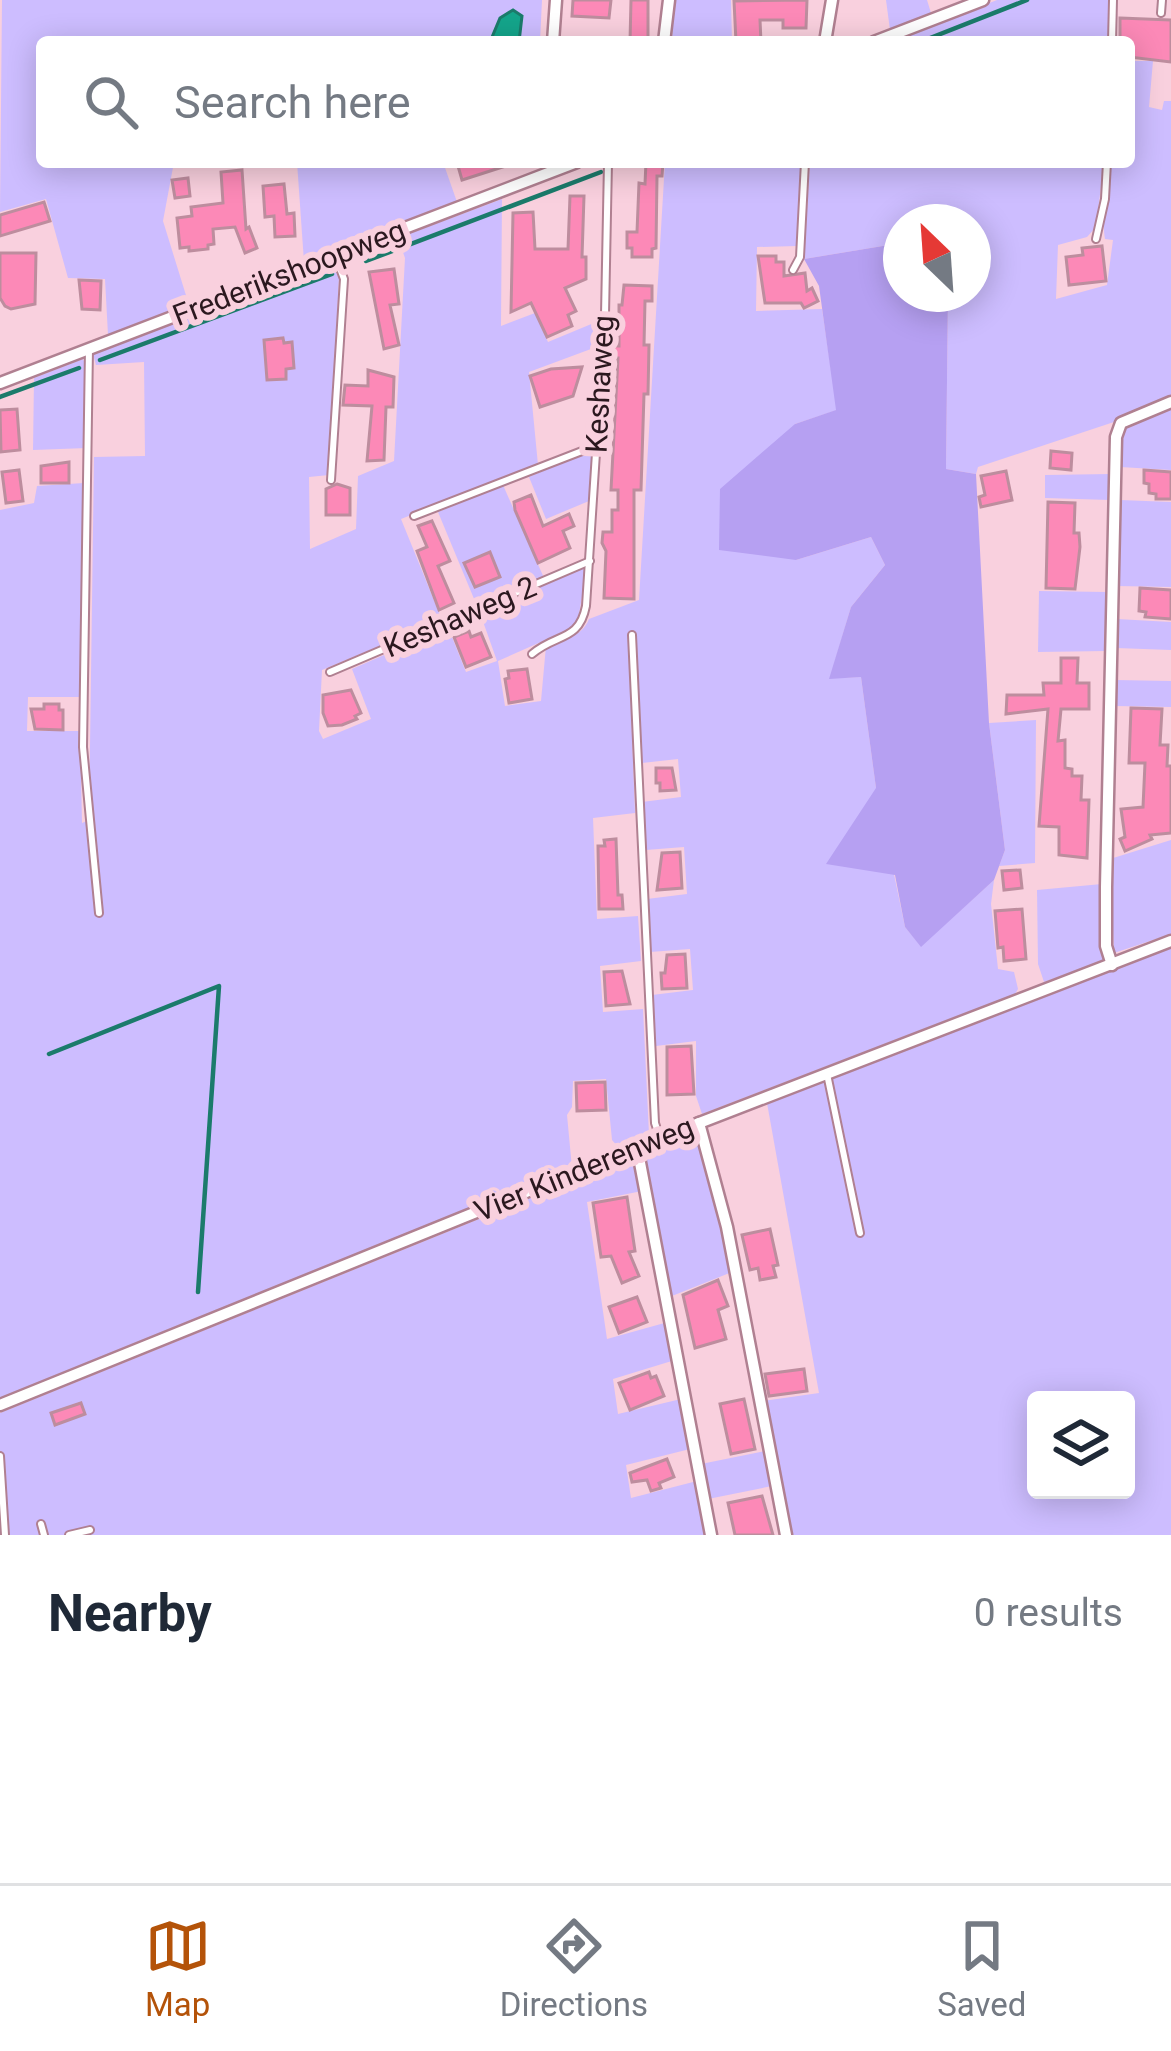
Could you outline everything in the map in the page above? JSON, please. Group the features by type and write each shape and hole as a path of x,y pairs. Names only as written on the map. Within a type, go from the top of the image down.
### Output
{"street":[{"path":"553,36 556,0"},
{"path":"665,36 669,0"},
{"path":"826,36 832,0"},
{"path":"890,36 983,0"},
{"name":"Frederikshoopweg","path":"0,383 547,168"},
{"path":"1112,964 1106,927 1116,437 1121,423 1171,402"},
{"name":"Vier Kinderenweg","path":"0,1405 637,1147 1171,941"},
{"path":"699,1123 727,1227 785,1535"},
{"path":"637,1147 711,1535"}],"lane":[{"path":"1112,36 1113,0"},
{"path":"1161,13 1162,0"},
{"name":"Keshaweg","path":"532,654 582,625 586,606 608,168"},
{"path":"793,269 800,256 805,168"},
{"path":"1096,238 1107,168"},
{"path":"331,480 344,280 335,255"},
{"path":"89,348 83,747 99,914"},
{"path":"414,516 597,445"},
{"name":"Keshaweg 2","path":"330,672 590,561"},
{"path":"632,635 655,1123 660,1138"},
{"path":"827,1074 860,1232"},
{"path":"0,1456 5,1535"},
{"path":"41,1523 44,1535"},
{"path":"69,1535 90,1530"}],"shaded area":[{"path":"2,0 542,0 540,36 36,36 36,168 173,168 163,221 189,305 108,335 105,279 68,278 46,199 0,212"},
{"path":"674,0 731,0 732,36 672,36"},
{"path":"886,0 927,0 931,13 890,30"},
{"path":"997,0 1110,0 1108,36 906,36"},
{"path":"513,10 522,16 520,36 492,36 500,18"},
{"path":"1135,61 1153,61 1149,107 1162,110 1164,101 1171,101 1171,399 978,467 976,474 946,469 948,312 991,312 991,204 883,204 883,246 804,259 810,168 1103,168 1096,227 1087,237 1058,245 1056,299 1107,285 1113,240 1105,239 1109,168 1135,168"},
{"path":"297,168 445,168 457,202 304,262"},
{"path":"665,168 803,168 797,246 757,247 756,311 822,309 837,410 795,424 796,560 871,537 885,565 851,607 830,678 861,677 876,788 905,927 921,946 994,880 991,904 998,969 1014,972 1015,994 702,1114 696,1096 696,1041 656,1046 652,995 693,990 690,949 650,952 647,899 687,894 684,847 646,850 642,802 681,797 678,759 642,763 635,632 628,632 635,813 593,818 597,919 638,916 641,961 600,966 603,1012 643,1009 649,1134 618,1147 612,1140 606,1079 573,1081 567,1115 572,1168 0,1399 0,510 34,503 37,486 84,483 80,697 28,697 27,731 80,731 82,823 89,820 94,457 145,456 144,362 96,365 93,354 332,264 339,278 329,475 309,477 310,549 356,529 358,476 394,461 405,258 398,238 502,199 501,326 535,313 548,342 601,320 599,346 529,372 538,465 401,519 442,620 322,670 319,731 323,739 371,719 352,669 448,627 466,672 497,661 480,613 587,567 577,626 498,661 505,706 541,701 546,646 577,634 589,619 639,600"},
{"path":"883,246 883,312 948,312 946,469 976,474 989,723 1005,850 994,880 921,947 905,927 895,875 826,864 876,788 861,677 829,679 851,607 885,565 871,537 796,560 719,550 720,489 795,424 836,410 819,286 804,259"},
{"path":"83,359 88,371 87,448 33,450 34,378"},
{"path":"1171,406 1171,470 1120,467 1122,439 1129,425"},
{"path":"592,450 589,501 546,519 529,477"},
{"path":"1111,474 1110,500 1045,498 1045,475"},
{"path":"503,485 544,578 477,606 438,512"},
{"path":"1120,500 1171,502 1171,587 1117,586"},
{"path":"1039,591 1107,592 1106,651 1038,652"},
{"path":"1117,619 1171,622 1171,650 1116,648"},
{"path":"1115,680 1171,681 1171,707 1115,706"},
{"path":"1036,720 1035,863 999,866 1005,850 989,723"},
{"path":"1171,840 1171,934 1114,953 1110,859"},
{"path":"1102,884 1105,960 1044,982 1038,964 1037,890"},
{"path":"1171,947 1171,1535 790,1535 763,1401 819,1393 767,1103"},
{"path":"697,1130 706,1147 732,1272 672,1296 642,1156 648,1149"},
{"path":"632,1157 637,1160 642,1191 587,1202 607,1339 668,1322 675,1360 613,1379 618,1414 681,1399 690,1449 626,1465 631,1498 697,1481 708,1535 0,1535 0,1413"},
{"path":"765,1451 772,1486 708,1499 701,1464"}],"building":[{"path":"573,0 611,0 609,18 572,16"},
{"path":"631,0 648,0 648,36 630,36"},
{"path":"807,0 806,28 783,28 783,20 760,20 761,36 736,36 734,1"},
{"path":"1120,18 1171,20 1171,62 1135,58 1135,36 1120,36"},
{"path":"459,168 500,168 462,180"},
{"path":"646,168 663,168 662,176 657,176 656,248 652,257 632,257 627,232 637,232 639,183 645,184"},
{"path":"242,170 246,229 249,227 257,248 245,253 235,227 213,229 214,244 208,249 180,248 177,218 192,216 191,207 223,203 221,172"},
{"path":"188,178 190,196 175,198 172,180"},
{"path":"284,184 287,214 294,213 295,236 275,237 274,216 265,217 263,186"},
{"path":"570,196 584,196 586,279 565,288 576,311 568,315 572,326 547,337 531,303 511,312 513,213 533,212 535,249 568,249"},
{"path":"44,202 50,221 0,236 0,215"},
{"path":"1102,246 1106,281 1069,285 1066,257 1083,255 1082,248"},
{"path":"0,253 36,253 35,304 5,306 0,298"},
{"path":"758,256 776,256 776,262 784,262 784,276 805,273 807,291 812,288 818,301 804,308 801,303 765,303"},
{"path":"394,269 399,304 390,305 399,345 384,349 369,272"},
{"path":"79,280 101,281 100,310 82,309"},
{"path":"624,285 652,286 652,301 645,301 648,394 644,394 641,490 634,490 634,599 604,598 606,551 602,543 603,532 612,532 612,510 618,510 618,490 611,490 618,358 613,358 614,346 619,346"},
{"path":"283,338 284,343 292,342 294,368 286,369 286,379 267,380 264,340"},
{"path":"582,367 573,396 540,407 530,376"},
{"path":"368,370 394,377 393,407 386,407 384,460 367,461 372,406 343,405 345,385 368,386"},
{"path":"17,409 20,450 1,452 0,410"},
{"path":"1051,451 1072,453 1071,470 1050,468"},
{"path":"69,462 69,483 41,483 41,466"},
{"path":"19,470 23,501 6,503 2,472"},
{"path":"1144,470 1171,472 1171,499 1156,499 1156,494 1149,493"},
{"path":"1006,471 1012,500 981,507 979,497 985,495 981,476"},
{"path":"337,484 350,488 350,515 326,515 326,489"},
{"path":"531,495 543,526 569,514 574,526 563,531 570,548 538,563 514,502"},
{"path":"1048,502 1075,503 1074,533 1079,533 1080,547 1075,589 1046,588"},
{"path":"432,521 450,561 438,566 454,603 439,610 417,551 427,547 418,526"},
{"path":"490,552 500,577 475,587 464,563"},
{"path":"1140,588 1171,590 1171,619 1145,617 1146,612 1139,611"},
{"path":"469,631 471,637 481,633 491,657 466,667 454,637"},
{"path":"1061,658 1078,658 1077,683 1089,683 1089,709 1061,709 1058,741 1065,740 1065,768 1072,769 1072,776 1082,776 1081,800 1089,800 1087,858 1059,855 1059,827 1039,826 1048,709 1006,714 1007,695 1044,695 1043,683 1061,683"},
{"path":"527,669 532,699 509,703 508,671"},
{"path":"351,690 361,713 342,725 328,726 323,695"},
{"path":"44,704 59,704 63,730 35,729 31,709 44,709"},
{"path":"1131,708 1162,709 1160,745 1168,745 1167,766 1171,766 1171,833 1150,835 1152,839 1125,851 1120,839 1125,837 1121,809 1143,807 1145,763 1129,763"},
{"path":"656,768 672,768 676,790 660,791"},
{"path":"616,839 623,909 599,909 598,846"},
{"path":"680,852 682,888 657,890 662,853"},
{"path":"1020,870 1022,888 1004,890 1002,871"},
{"path":"1022,909 1026,959 1004,961 1003,947 998,948 995,911"},
{"path":"685,954 687,988 662,989 667,955"},
{"path":"622,971 630,1004 606,1006 604,972"},
{"path":"691,1046 694,1094 667,1095 667,1047"},
{"path":"605,1082 606,1110 577,1111 576,1083"},
{"path":"627,1197 635,1251 629,1252 639,1276 622,1283 611,1256 601,1257 593,1203"},
{"path":"770,1229 776,1277 760,1280 758,1268 750,1270 742,1235"},
{"path":"718,1280 728,1306 718,1310 726,1339 695,1348 683,1295"},
{"path":"637,1297 647,1322 619,1333 609,1307"},
{"path":"804,1369 807,1391 769,1396 765,1374"},
{"path":"649,1372 651,1378 656,1376 664,1396 630,1410 619,1383"},
{"path":"744,1399 755,1449 731,1454 720,1404"},
{"path":"81,1403 85,1414 55,1425 51,1413"},
{"path":"667,1459 674,1477 659,1483 661,1488 651,1491 647,1480 632,1482 630,1473"},
{"path":"762,1496 773,1535 735,1535 728,1503"}],"waterway":[{"path":"935,36 1027,0"},
{"path":"366,261 601,172"},
{"path":"100,360 332,274"},
{"path":"0,397 79,368"},
{"path":"49,1054 219,986 198,1292"}]}
